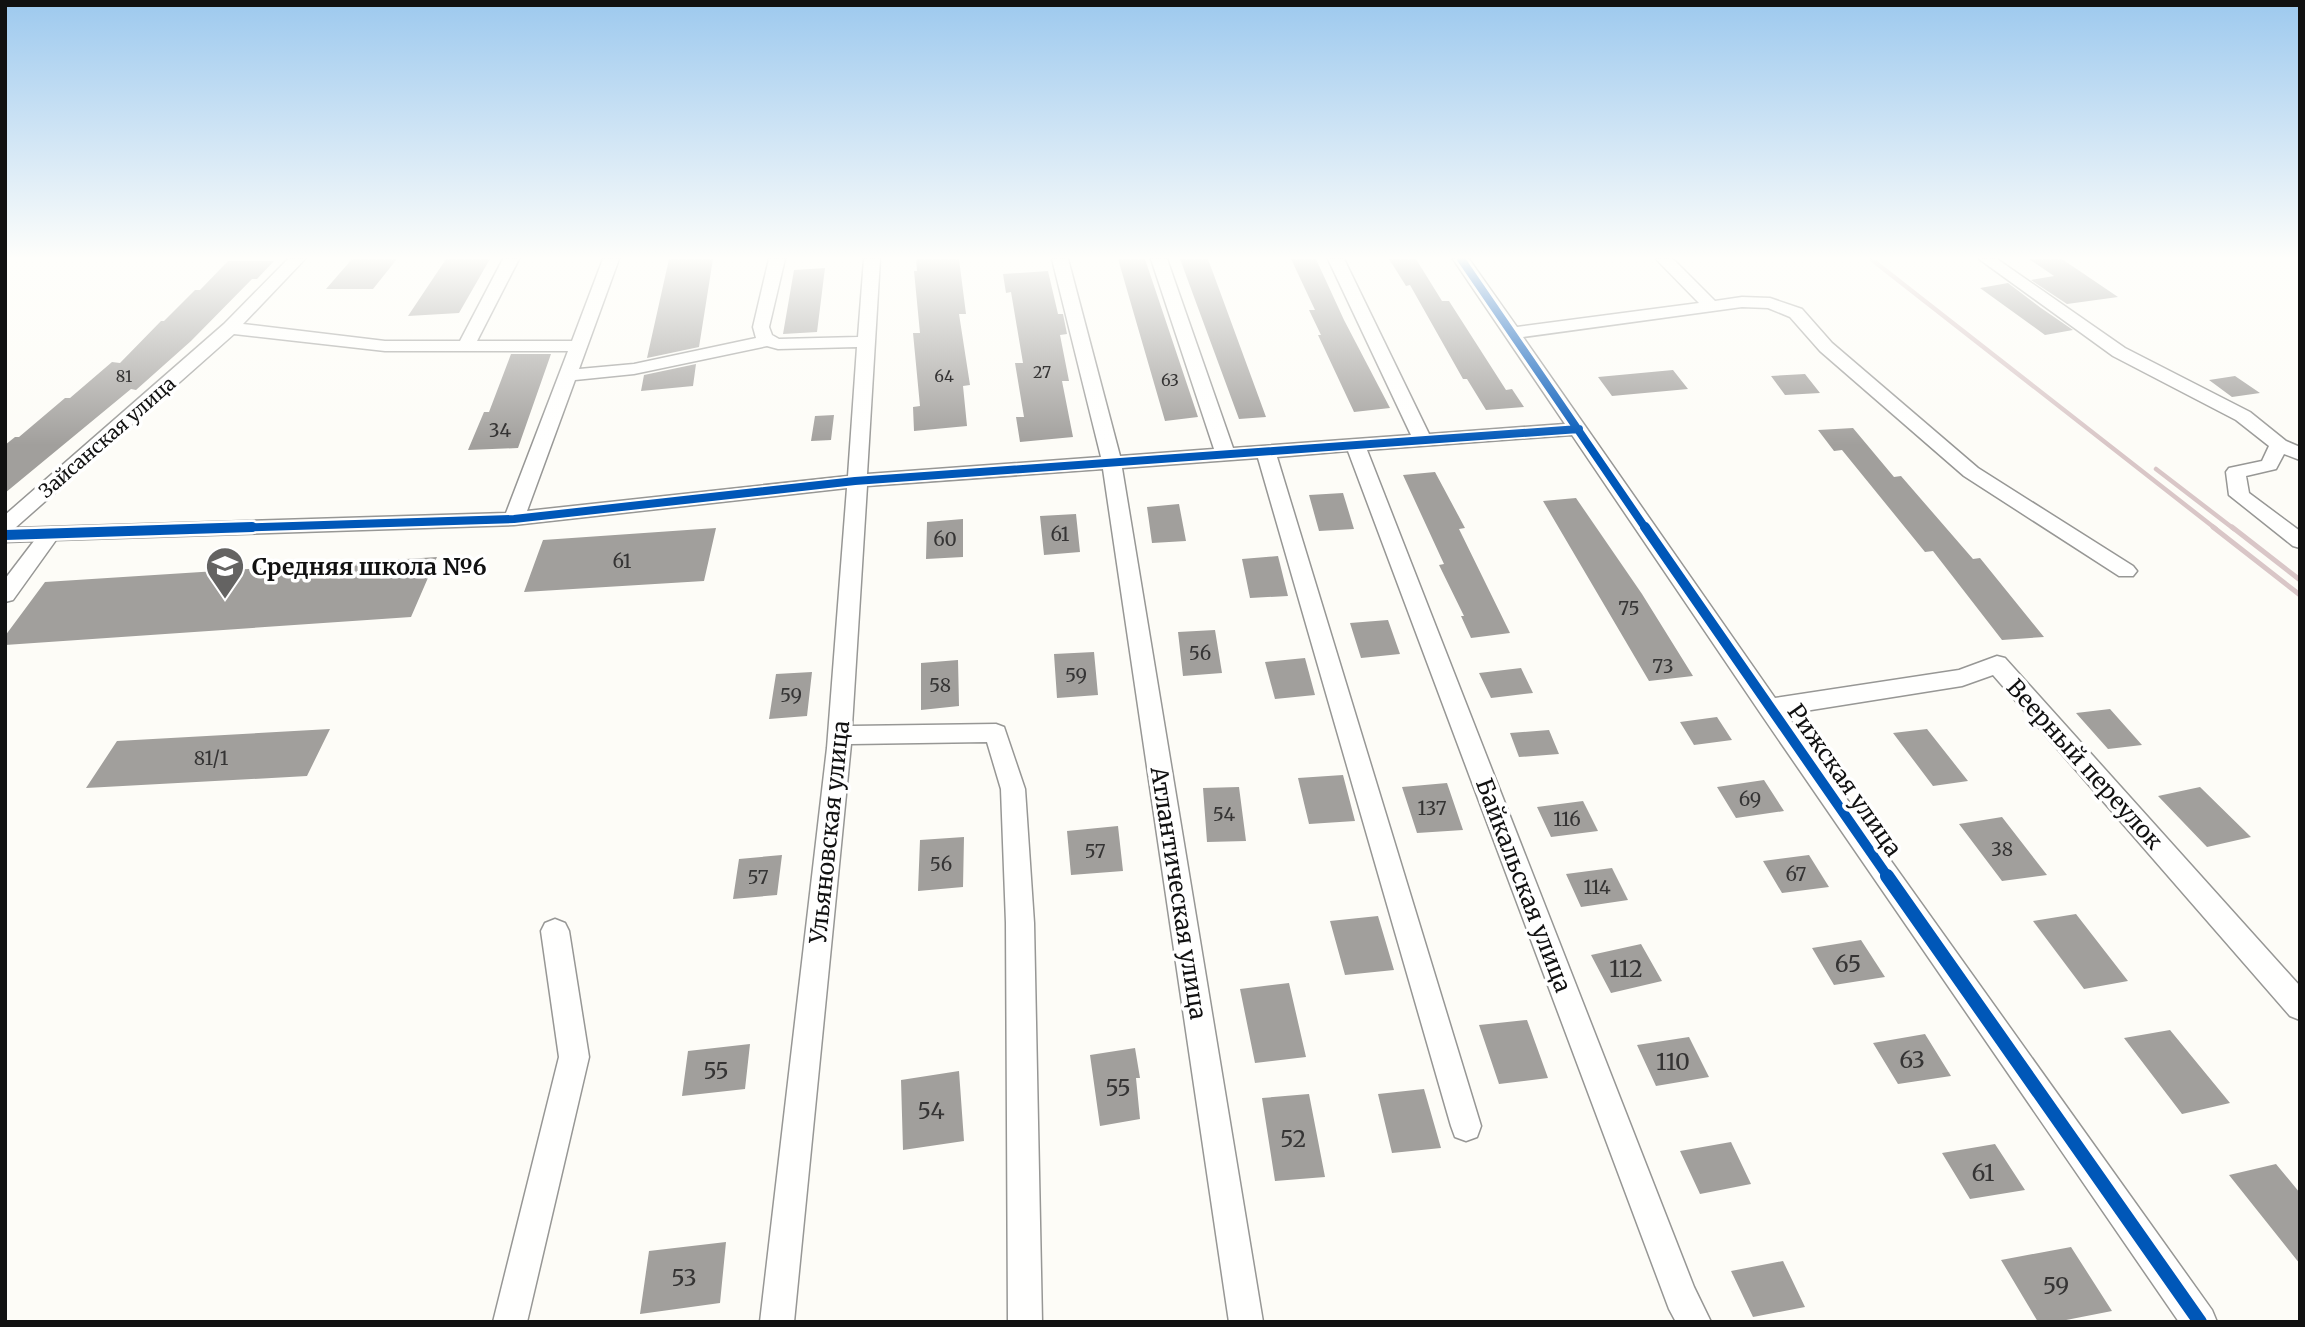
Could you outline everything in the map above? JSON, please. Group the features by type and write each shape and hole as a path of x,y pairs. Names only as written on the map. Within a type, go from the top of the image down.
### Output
{"street":[{"name":"Зайсанская улица","path":"5,526 237,321"},
{"path":"467,346 480,321"},
{"path":"514,519 588,321"},
{"path":"762,321 761,334 767,341"},
{"name":"Ульяновская улица","path":"777,1322 840,734 867,321"},
{"name":"Атлантическая улица","path":"1076,321 1112,464 1246,1322"},
{"path":"1180,321 1226,456"},
{"path":"1366,321 1423,441"},
{"name":"Рижская улица","path":"1505,321 1769,708 2200,1322"},
{"path":"1513,333 1605,321"},
{"path":"1804,321 1849,368 1971,472 2126,571"},
{"path":"2075,321 2119,352 2244,416 2279,445 2300,454"},
{"path":"230,328 385,346 579,346"},
{"path":"568,375 634,369 767,341 778,344 865,342"},
{"path":"5,535 514,519 855,481 1579,429"},
{"path":"2279,445 2269,465 2236,472 2239,495 2300,541"},
{"name":"Байкальская улица","path":"1356,446 1681,1297 1695,1322"},
{"path":"1266,452 1465,1126"},
{"path":"5,595 51,532"},
{"name":"Веерный переулок","path":"1769,708 1962,678 1997,664 2300,1007"},
{"path":"840,734 996,733 1013,789 1017,869 1025,1322"},
{"path":"510,1322 574,1057 555,931"}],"building":[{"path":"164,321 211,321 136,390 131,389 5,493 5,445 19,437 65,398 70,398 112,362 120,363"},
{"path":"655,321 703,321 699,347 647,358"},
{"path":"785,321 818,321 817,332 783,334"},
{"path":"919,321 960,321 970,385 963,386 967,426 914,431 913,407 920,406 913,333 920,333"},
{"path":"1016,321 1064,321 1067,334 1060,335 1069,381 1062,381 1073,437 1020,442 1016,417 1024,417 1015,363 1023,363"},
{"path":"1136,321 1166,321 1198,417 1165,421"},
{"path":"1203,321 1231,321 1266,417 1239,419"},
{"path":"1314,321 1344,321 1390,408 1354,412 1318,335 1321,335"},
{"path":"1430,321 1462,321 1506,390 1512,389 1524,407 1486,410 1467,379 1463,379"},
{"path":"2026,321 2060,321 2073,330 2045,335"},
{"path":"511,354 551,354 518,448 468,450 484,412 489,412"},
{"path":"696,364 693,386 641,391 644,375"},
{"path":"1673,370 1688,389 1612,396 1598,377"},
{"path":"1805,374 1820,393 1785,395 1771,376"},
{"path":"2235,376 2260,393 2232,397 2209,380"},
{"path":"834,415 831,440 811,441 815,416"},
{"path":"1853,428 1894,477 1901,476 1973,559 1980,558 2044,637 2002,640 1933,551 1925,552 1842,450 1834,451 1818,430"},
{"path":"1435,472 1465,528 1459,529 1510,633 1471,638 1461,616 1464,616 1439,565 1444,564 1403,475"},
{"path":"1343,493 1354,529 1319,531 1309,495"},
{"path":"1576,498 1642,594 1693,676 1649,681 1543,501"},
{"path":"1179,504 1186,541 1152,543 1147,507"},
{"path":"1076,514 1080,552 1044,555 1040,516"},
{"path":"963,519 963,557 926,559 927,522"},
{"path":"716,528 704,581 524,592 543,540"},
{"path":"1278,556 1288,596 1250,598 1242,559"},
{"name":"Средняя школа №6","path":"437,557 411,617 5,645 5,636 45,582"},
{"path":"1388,620 1400,654 1361,658 1350,623"},
{"path":"1215,630 1222,673 1183,676 1178,632"},
{"path":"1094,652 1098,695 1057,698 1054,654"},
{"path":"1305,658 1315,695 1275,699 1265,662"},
{"path":"958,660 959,706 921,710 921,663"},
{"path":"1521,668 1533,693 1491,698 1479,673"},
{"path":"812,672 807,716 769,719 776,674"},
{"path":"2110,709 2142,745 2108,749 2076,713"},
{"path":"1717,717 1732,740 1694,745 1680,722"},
{"path":"330,729 307,776 86,788 117,741"},
{"path":"1927,729 1968,781 1933,786 1893,733"},
{"path":"1549,730 1559,754 1519,757 1510,733"},
{"path":"1343,775 1355,821 1309,824 1298,778"},
{"path":"1764,780 1784,811 1736,818 1717,787"},
{"path":"1447,783 1463,830 1417,833 1402,787"},
{"path":"1239,787 1246,841 1207,842 1203,788"},
{"path":"2200,787 2251,837 2207,847 2158,796"},
{"path":"1583,801 1598,831 1551,837 1537,807"},
{"path":"2002,817 2047,875 2002,881 1959,824"},
{"path":"1118,826 1123,871 1071,875 1067,831"},
{"path":"964,837 963,887 918,891 920,840"},
{"path":"782,855 777,895 733,899 739,859"},
{"path":"1809,855 1829,887 1782,893 1763,861"},
{"path":"1612,868 1628,900 1581,907 1566,874"},
{"path":"2076,914 2128,981 2084,989 2033,921"},
{"path":"1378,916 1394,970 1345,975 1330,921"},
{"path":"1861,940 1885,977 1834,985 1812,948"},
{"path":"1641,944 1662,981 1611,993 1591,955"},
{"path":"1289,983 1306,1057 1255,1063 1240,989"},
{"path":"1527,1020 1548,1078 1499,1084 1479,1025"},
{"path":"2170,1030 2230,1103 2182,1114 2124,1038"},
{"path":"1925,1034 1951,1076 1898,1084 1873,1043"},
{"path":"1689,1037 1709,1077 1656,1086 1637,1045"},
{"path":"750,1044 745,1089 682,1096 688,1051"},
{"path":"1135,1048 1140,1078 1136,1078 1140,1119 1100,1126 1090,1055"},
{"path":"959,1071 964,1141 903,1150 901,1080"},
{"path":"1424,1089 1441,1148 1392,1153 1378,1094"},
{"path":"1309,1094 1325,1177 1275,1181 1262,1098"},
{"path":"1731,1142 1751,1184 1700,1194 1680,1151"},
{"path":"1995,1144 2025,1190 1970,1199 1942,1153"},
{"path":"2276,1164 2300,1193 2300,1264 2229,1175"},
{"path":"726,1242 720,1303 640,1314 649,1251"},
{"path":"2071,1247 2112,1311 2056,1322 2038,1322 2001,1260"},
{"path":"1783,1261 1805,1307 1753,1317 1731,1271"}],"railway":[{"path":"1950,321 2216,529"},
{"path":"2156,469 2234,529"},
{"path":"2213,527 2300,595"},
{"path":"2232,527 2300,580"}],"cycle path":[{"path":"1503,321 1769,708 2200,1322"},
{"path":"5,535 514,519 855,481 1579,429"}],"place":[{"name":"Средняя школа №6","path":"225,600"}]}
